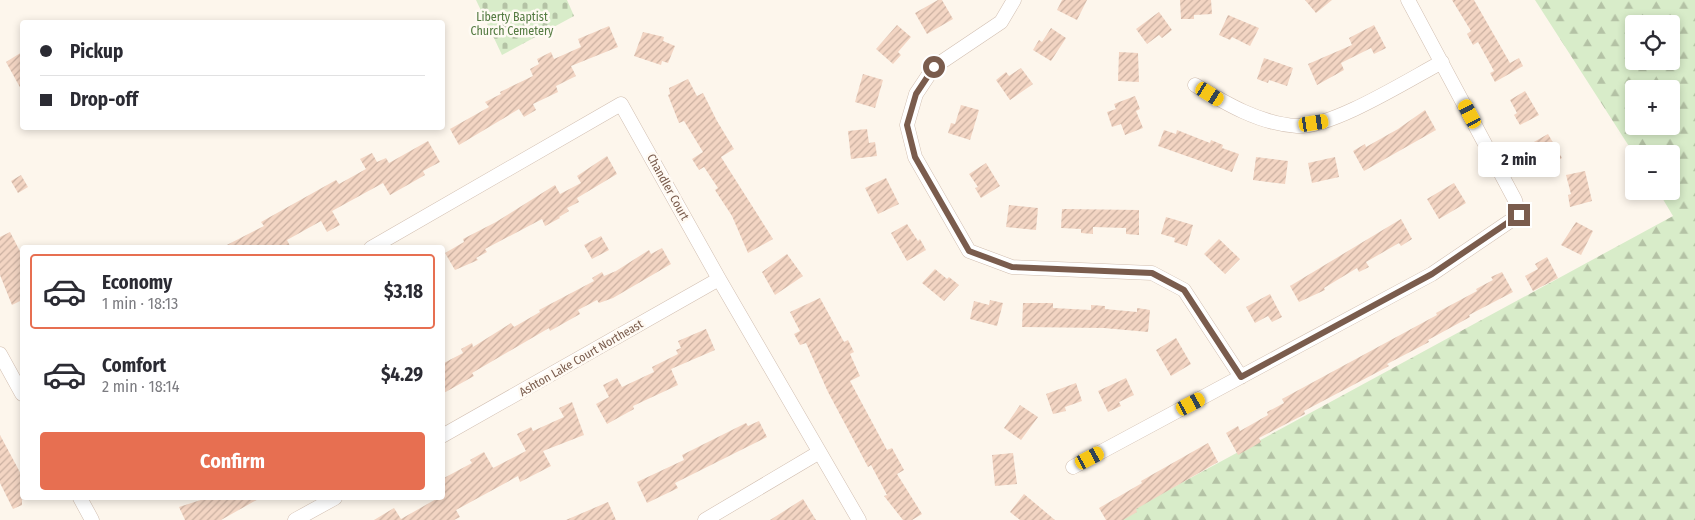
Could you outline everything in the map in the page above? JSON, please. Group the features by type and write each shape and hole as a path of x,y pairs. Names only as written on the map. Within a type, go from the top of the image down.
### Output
{"street":[{"path":"1014,0 1001,22 934,67 916,94 907,125 915,157 969,251 1012,267 1152,273 1184,290 1241,377"},
{"path":"1073,467 1432,274 1519,215 1515,200 1408,0"},
{"path":"1195,84 1225,103 1254,115 1299,126 1329,121 1442,62"},
{"name":"Chandler Court","path":"376,245 621,104 719,280 818,453 859,520"},
{"name":"Ashton Lake Court Northeast","path":"445,434 719,280"},
{"path":"0,354 20,390"},
{"path":"705,520 818,453"},
{"path":"81,500 92,520"},
{"path":"295,520 331,500"}],"green space":[{"name":"Liberty Baptist Church Cemetery","path":"476,0 567,0 574,16 502,55"},
{"path":"1535,0 1695,0 1695,520 1113,520 1673,216 1663,200 1680,200 1680,145 1628,145"}],"building":[{"path":"938,0 942,0 953,19 927,34 915,13"},
{"path":"1062,0 1087,0 1077,20 1057,10"},
{"path":"1180,0 1211,0 1212,14 1194,15 1194,19 1181,19"},
{"path":"1305,0 1332,0 1316,13"},
{"path":"1452,0 1474,0 1510,63 1519,58 1523,66 1495,82 1490,73 1494,71 1478,42 1473,45 1467,34 1471,31"},
{"path":"1159,12 1172,30 1162,38 1159,35 1147,44 1136,29"},
{"path":"1228,15 1259,28 1250,46 1232,37 1230,40 1219,35"},
{"path":"897,25 911,37 898,52 901,55 893,64 876,49"},
{"path":"1374,25 1386,48 1374,54 1371,48 1341,63 1344,70 1317,85 1308,64 1352,45 1349,38"},
{"path":"609,26 618,47 571,66 576,76 556,86 558,92 533,104 536,110 524,117 519,109 459,145 450,129 489,107 485,102 501,94 500,92 533,76 530,69 539,64 537,59 551,52 554,59 581,47 578,39"},
{"path":"1051,28 1066,38 1051,61 1033,50 1039,40 1042,42"},
{"path":"643,32 664,37 663,41 675,46 668,63 662,61 661,65 634,56"},
{"path":"1119,52 1138,53 1139,82 1118,81"},
{"path":"20,53 20,87 6,62"},
{"path":"1264,58 1293,68 1287,86 1269,80 1268,83 1257,79"},
{"path":"1021,68 1033,84 1010,100 996,80 1006,72 1009,76"},
{"path":"863,74 883,80 875,108 855,102"},
{"path":"688,79 697,96 703,93 734,149 721,157 773,239 748,253 732,216 715,190 718,188 704,167 699,170 692,159 703,152 684,121 679,123 668,95 670,94 669,88"},
{"path":"1525,91 1539,115 1520,125 1514,115 1517,113 1510,100"},
{"path":"1135,96 1140,109 1136,111 1143,128 1125,135 1121,124 1112,127 1107,112 1116,109 1114,104"},
{"path":"961,105 979,110 970,140 948,133 951,123 955,124"},
{"path":"1425,110 1436,130 1364,171 1353,151 1365,144 1366,147 1398,129"},
{"path":"867,129 869,143 875,142 877,156 851,159 848,131"},
{"path":"1164,130 1176,134 1177,130 1210,143 1211,140 1223,145 1222,148 1239,154 1232,172 1158,146"},
{"path":"1548,134 1562,158 1544,169 1532,143"},
{"path":"428,141 440,162 423,171 425,175 390,195 383,183 332,211 340,225 327,232 321,221 287,240 290,245 227,245 264,226 261,222 336,180 339,184 366,169 360,159 372,153 377,162 386,158 389,163"},
{"path":"607,156 617,174 577,198 579,202 567,208 569,211 560,218 545,226 542,219 485,249 487,252 476,258 478,260 455,270 445,253 464,242 463,239 496,222 555,185 560,194 581,183 577,176"},
{"path":"1256,157 1288,161 1285,184 1253,180"},
{"path":"1335,157 1339,177 1312,183 1308,163"},
{"path":"986,163 1000,186 981,198 975,188 978,187 969,174"},
{"path":"1585,171 1592,201 1570,207 1568,195 1571,194 1566,175"},
{"path":"21,175 28,187 18,193 11,181"},
{"path":"886,178 899,204 878,214 865,188"},
{"path":"1454,183 1466,203 1439,219 1427,199"},
{"path":"1009,205 1038,208 1036,230 1006,227"},
{"path":"1062,209 1139,210 1139,235 1126,234 1126,228 1093,227 1093,234 1081,233 1081,229 1061,228"},
{"path":"1166,217 1193,225 1187,246 1174,242 1175,238 1161,234"},
{"path":"1401,219 1412,239 1401,246 1399,243 1366,262 1369,267 1359,272 1357,268 1324,288 1325,290 1299,302 1290,286"},
{"path":"1576,222 1593,231 1581,255 1561,245"},
{"path":"907,224 918,241 920,239 926,250 907,261 891,233"},
{"path":"10,232 20,251 20,301 12,305 0,275 0,237"},
{"path":"601,236 609,250 592,259 584,245"},
{"path":"1219,239 1240,259 1225,274 1204,254"},
{"path":"662,248 671,264 613,298 599,303 597,300 578,310 580,314 550,331 549,328 472,373 474,376 445,392 445,362 463,353 461,349 472,343 473,347 511,323 514,327 540,312 539,310 594,281 592,278 602,272 604,276 616,271 649,250 651,254"},
{"path":"787,254 803,276 775,295 762,272"},
{"path":"1547,257 1558,278 1533,291 1525,276 1538,269 1535,264"},
{"path":"935,269 947,279 949,277 959,285 944,301 922,283"},
{"path":"1502,272 1513,292 1469,315 1470,317 1428,340 1429,342 1387,364 1389,366 1304,411 1305,414 1259,438 1261,442 1238,455 1226,433 1238,426 1240,431 1268,415 1267,412 1284,403 1282,399 1437,315 1436,313 1477,291 1476,289 1493,280 1491,277"},
{"path":"1270,294 1282,317 1272,322 1268,316 1255,323 1246,307"},
{"path":"820,298 844,342 848,340 854,352 850,354 860,376 850,381 887,450 892,448 904,470 897,474 922,514 912,520 903,520 884,496 887,495 871,465 868,467 828,392 806,343 800,345 794,334 800,331 790,312"},
{"path":"990,300 1003,303 997,326 970,319 974,301 989,305"},
{"path":"1023,303 1053,303 1053,308 1091,310 1091,305 1105,306 1105,309 1137,312 1137,308 1150,310 1148,332 1104,328 1022,327"},
{"path":"706,329 715,350 671,369 678,385 633,406 634,409 607,424 596,404 609,397 603,385 617,378 622,387 654,372 652,367 678,354 676,350 681,348 678,341"},
{"path":"1176,338 1191,364 1171,376 1156,350"},
{"path":"1126,378 1134,395 1119,402 1121,406 1108,412 1098,391"},
{"path":"1076,383 1082,401 1065,407 1066,411 1053,414 1046,394"},
{"path":"572,402 584,435 543,451 551,466 520,482 518,476 456,510 460,517 454,520 374,520 394,508 401,519 434,500 445,500 445,477 472,463 470,460 484,452 493,468 526,451 517,434 531,427 533,431 564,417 559,408"},
{"path":"1020,405 1038,417 1021,440 1004,428"},
{"path":"759,421 767,437 675,483 678,488 647,503 637,482 684,460 682,455 746,423 748,426"},
{"path":"0,435 20,472 20,500 22,500 22,505 13,509 0,483"},
{"path":"1208,443 1218,462 1136,509 1137,512 1123,520 1106,520 1099,508 1142,483 1141,481"},
{"path":"1013,453 1017,484 995,486 992,455"},
{"path":"1024,494 1055,520 1020,520 1010,512"},
{"path":"803,499 816,520 770,520"},
{"path":"201,500 256,500 221,520 185,520 179,507"},
{"path":"608,502 616,520 566,520"}],"route":[{"path":"934,67 916,94 907,125 915,157 969,251 1012,267 1152,273 1184,290 1241,377 1432,274 1519,215"}]}
